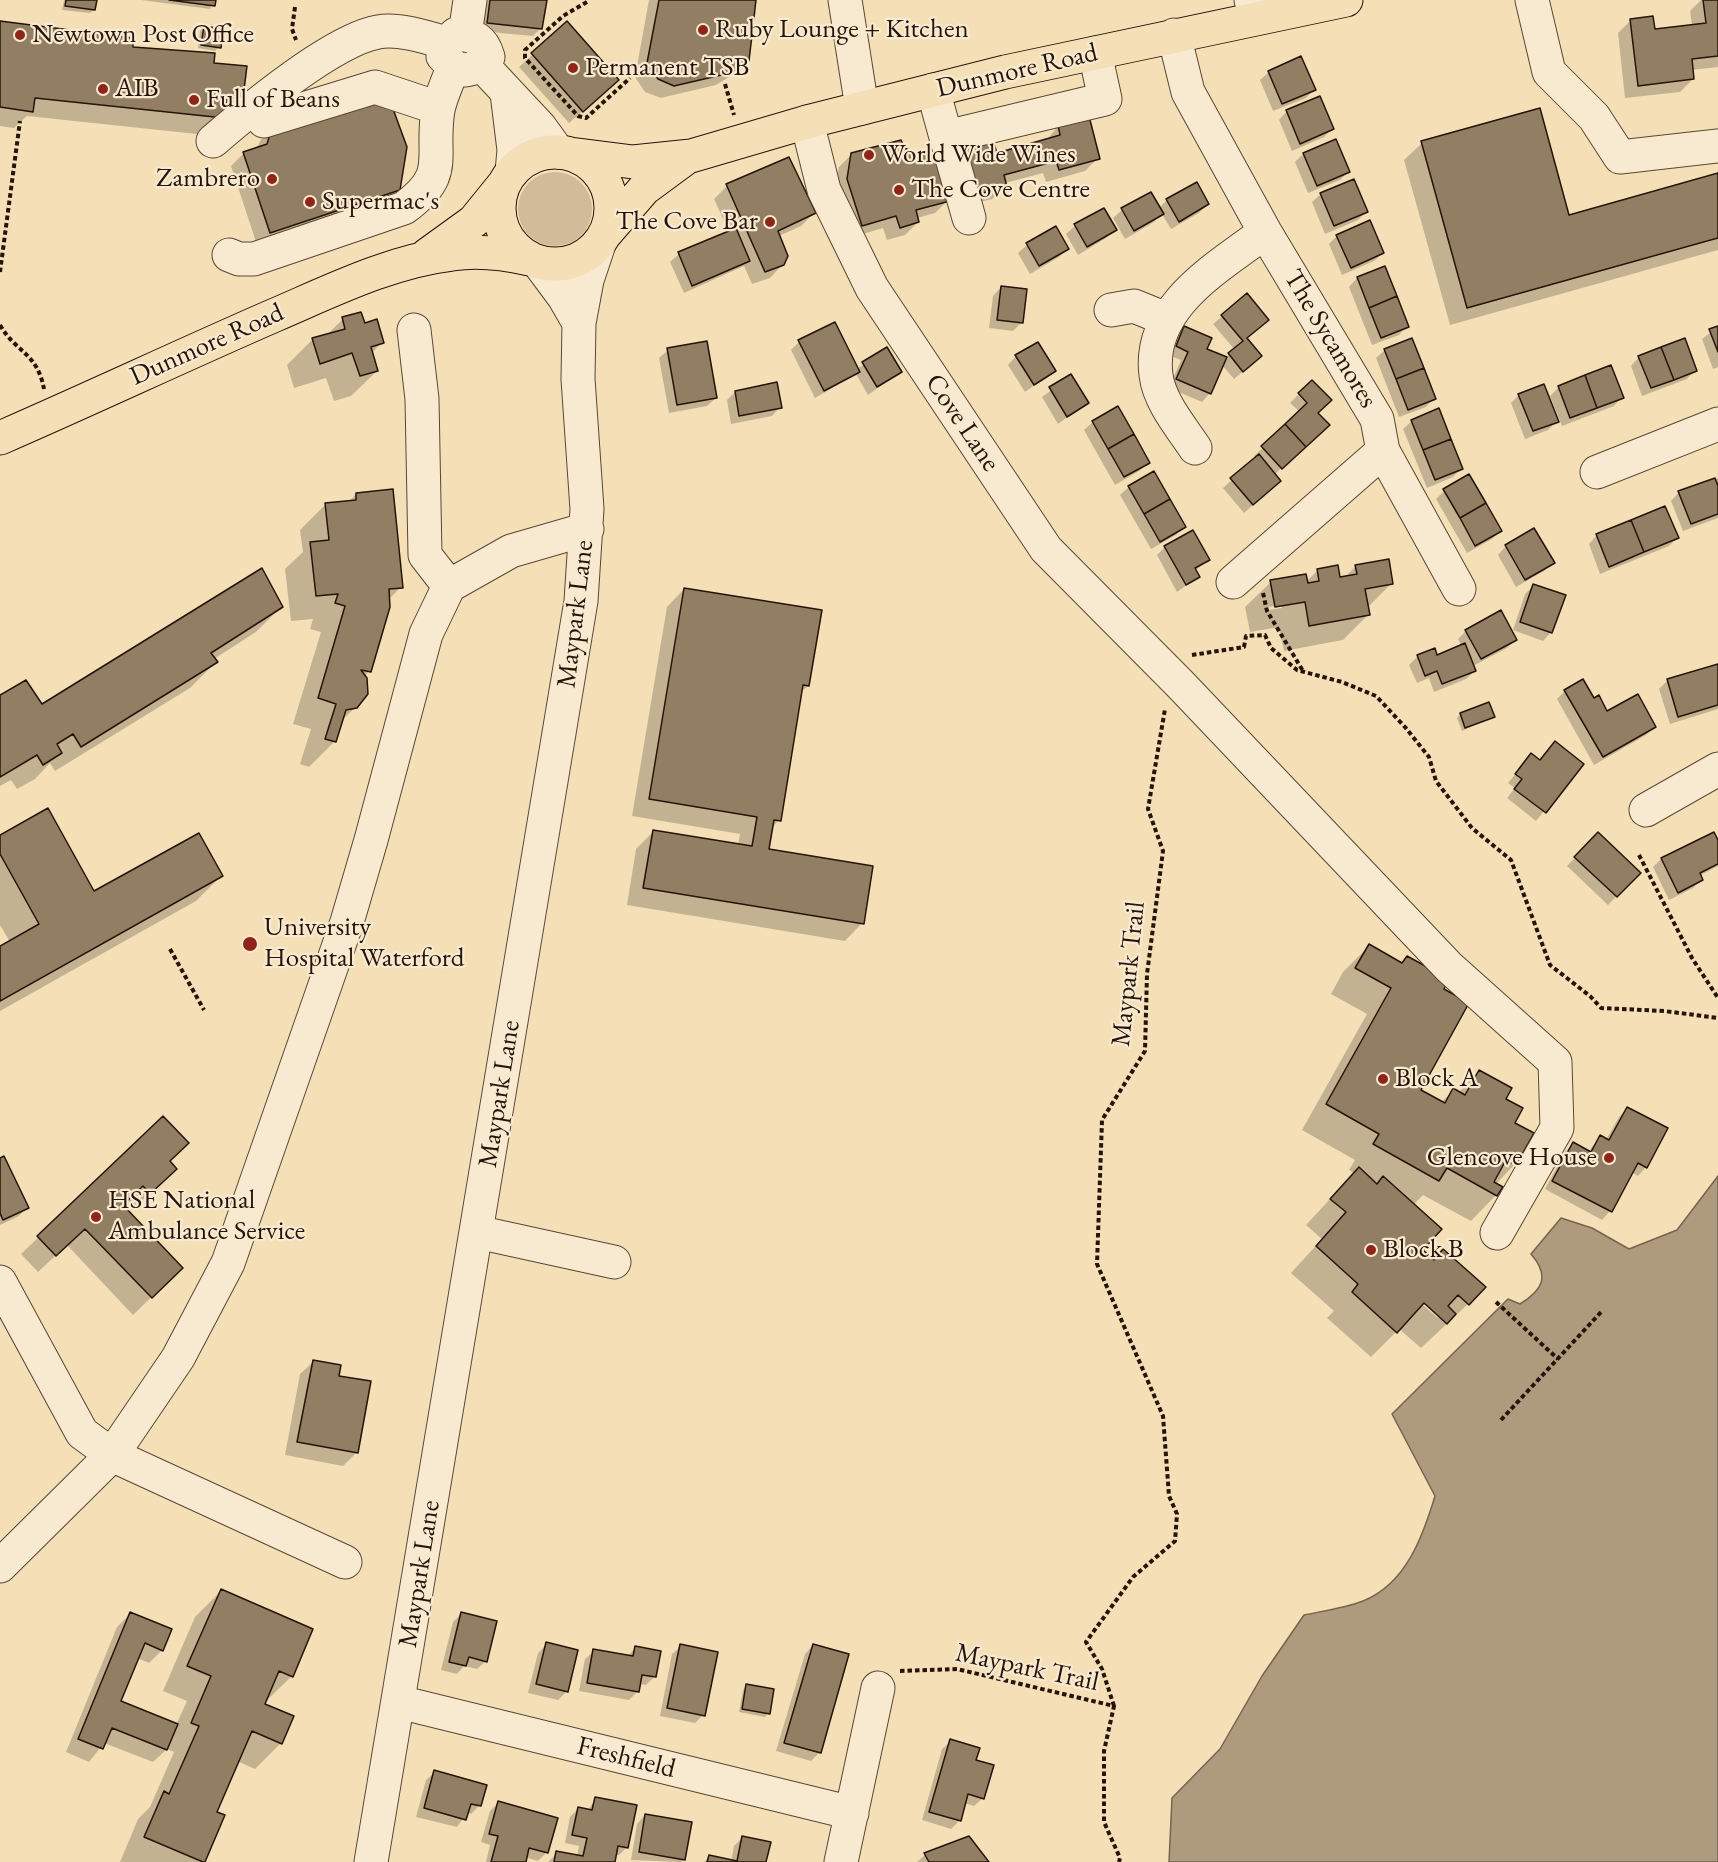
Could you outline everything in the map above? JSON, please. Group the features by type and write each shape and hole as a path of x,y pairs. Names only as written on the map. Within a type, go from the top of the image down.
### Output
{"main road":[{"name":"Dunmore Road","path":"564,153 633,162 690,156 807,122 933,90 1174,35 1253,9 1346,0"},
{"path":"541,153 564,153 593,166 604,179 610,195 612,212 602,239 577,260 564,264 533,260 514,247 501,224 498,211 508,178 525,160 541,153"},
{"name":"Dunmore Road","path":"602,239 644,189 690,156"},
{"name":"Dunmore Road","path":"418,261 467,227 484,210 508,178"},
{"name":"Dunmore Road","path":"0,438 306,302 418,261 467,252 498,253 533,260"}],"street":[{"path":"229,255 239,259 254,259 404,208 422,195 432,181 437,163 438,108 462,52 470,0"},
{"path":"845,0 862,108"},
{"path":"1532,0 1549,72 1594,117 1620,157 1718,146"},
{"path":"213,141 311,66 359,37 380,31 425,37 462,52 507,93 564,153"},
{"name":"The Sycamores","path":"1174,35 1188,92 1265,232 1377,419 1383,451 1459,588"},
{"path":"946,137 1105,99 1095,53"},
{"path":"255,107 264,120 375,87 438,108"},
{"path":"933,90 969,218"},
{"path":"507,93 514,150 508,178"},
{"name":"Cove Lane","path":"807,122 824,190 872,288 1046,549 1175,680 1449,968 1555,1062 1557,1128 1497,1233"},
{"path":"1195,448 1170,410 1156,376 1157,346 1166,319 1191,289 1265,232"},
{"name":"Maypark Lane","path":"371,1862 581,601 587,529 578,379 579,323 587,280 602,239"},
{"path":"533,260 561,292 579,323"},
{"path":"1111,310 1134,306 1166,319"},
{"path":"414,330 422,399 425,555 449,586"},
{"path":"1597,472 1718,424"},
{"path":"1233,582 1383,451"},
{"path":"0,1566 112,1455 178,1358 228,1263 347,922 426,634 449,586 511,551 587,529"},
{"path":"1646,810 1718,769"},
{"path":"477,1232 614,1262"},
{"path":"0,1282 82,1433 112,1455 345,1562"},
{"path":"841,1862 878,1688"},
{"name":"Freshfield","path":"399,1702 852,1813"}],"path":[{"path":"587,2 563,16 525,50 525,58 578,116 586,118 630,78"},
{"path":"0,272 20,121"},
{"path":"0,325 7,338 30,355 36,364 44,389 56,413"},
{"path":"1260,558 1260,579 1267,611 1303,672"},
{"path":"1175,680 1191,656 1244,647 1246,636 1265,635 1271,648 1303,672 1342,682 1376,696 1429,757 1436,781 1472,828 1511,860 1550,965 1590,996 1601,1008 1664,1011 1718,1018"},
{"name":"Maypark Trail","path":"1119,1862 1120,1858 1104,1822 1104,1751 1114,1706 1102,1668 1086,1642 1133,1577 1175,1540 1177,1514 1169,1496 1163,1416 1097,1264 1102,1120 1145,1052 1147,974 1163,851 1148,809 1175,680"},
{"path":"1640,855 1692,958 1718,998"},
{"path":"170,949 204,1010"},
{"path":"1496,1302 1558,1359"},
{"path":"1501,1420 1603,1310"},
{"name":"Maypark Trail","path":"878,1688 876,1672 957,1669 1114,1706"}],"shaded area":[{"path":"555,172 569,175 581,183 589,195 592,209 589,223 581,235 569,243 555,246 541,243 529,235 521,223 518,209 521,195 529,183 541,175"},
{"path":"1718,1176 1718,1862 1169,1862 1172,1798 1220,1749 1262,1676 1304,1615 1349,1606 1378,1593 1402,1571 1411,1557 1425,1527 1435,1496 1392,1414 1508,1299 1520,1304 1539,1288 1541,1269 1531,1254 1561,1218 1592,1228 1629,1249 1677,1230"}],"building":[{"path":"66,0 97,0 95,10 65,6"},
{"path":"169,0 216,0 215,6"},
{"path":"490,0 547,0 542,29 487,23"},
{"name":"Ruby Lounge + Kitchen","path":"659,0 756,0 749,61 730,73 674,86 658,79 647,63"},
{"path":"1703,0 1718,0 1718,56 1692,59 1694,79 1638,86 1630,19 1653,16 1655,29 1706,23"},
{"path":"0,21 133,38 133,47 215,53 214,63 247,66 243,98 227,97 224,118 35,98 33,112 0,107"},
{"path":"567,21 619,80 583,112 531,53"},
{"path":"204,26 223,29 221,48 201,45"},
{"path":"1301,56 1316,90 1282,104 1268,71"},
{"path":"1320,96 1334,129 1300,144 1286,110"},
{"path":"389,98 407,147 400,190 270,233 243,152 267,144 272,127"},
{"path":"1540,108 1569,215 1718,173 1718,238 1467,308 1421,141"},
{"path":"1089,116 1100,159 1059,170 1056,161 1004,175 1007,187 974,195 962,150 993,141 997,153 1060,135 1058,125"},
{"path":"1336,139 1350,172 1317,186 1303,153"},
{"name":"The Cove Centre","path":"901,140 905,148 919,156 940,152 950,201 916,210 919,222 900,228 896,216 862,226 847,179 851,153"},
{"name":"The Cove Bar","path":"789,157 816,213 778,231 788,256 784,265 765,272 726,184"},
{"path":"1354,179 1368,212 1334,226 1320,193"},
{"path":"1197,182 1209,204 1179,222 1166,199"},
{"path":"1151,192 1164,214 1134,231 1121,208"},
{"path":"1104,208 1117,230 1087,247 1074,224"},
{"path":"1370,220 1384,253 1351,268 1336,235"},
{"path":"1056,226 1069,249 1039,266 1026,243"},
{"path":"736,228 750,261 692,286 678,252"},
{"path":"1385,266 1397,296 1369,308 1357,277"},
{"path":"1001,286 1027,289 1023,323 997,320"},
{"path":"1247,293 1269,320 1247,338 1262,356 1243,372 1228,353 1243,341 1221,315"},
{"path":"1397,296 1409,327 1381,338 1369,308"},
{"path":"361,312 365,323 377,319 384,343 371,347 378,371 360,376 352,353 320,364 312,338 345,329 342,317"},
{"path":"835,322 860,372 824,391 798,340"},
{"path":"1184,326 1212,338 1207,349 1227,357 1211,394 1176,379 1188,352 1176,346"},
{"path":"1718,326 1718,352 1709,329"},
{"path":"1412,338 1424,368 1396,379 1384,349"},
{"path":"1685,338 1697,371 1674,380 1661,347"},
{"path":"707,341 717,398 677,405 667,348"},
{"path":"1038,342 1056,371 1034,385 1015,355"},
{"path":"887,347 902,372 877,387 862,362"},
{"path":"1661,347 1674,380 1651,388 1638,356"},
{"path":"1611,365 1624,398 1597,408 1585,375"},
{"path":"1424,368 1436,399 1408,410 1396,379"},
{"path":"1071,374 1089,403 1067,417 1049,387"},
{"path":"1585,375 1597,408 1570,418 1558,386"},
{"path":"1312,380 1332,400 1318,413 1330,425 1306,447 1285,424 1307,403 1298,393"},
{"path":"777,382 782,408 739,416 735,391"},
{"path":"1544,384 1559,422 1533,431 1518,394"},
{"path":"1118,406 1134,434 1108,449 1092,421"},
{"path":"1439,408 1451,439 1423,450 1411,420"},
{"path":"1285,424 1306,447 1282,469 1261,446"},
{"path":"1134,434 1150,463 1124,477 1108,449"},
{"path":"1451,439 1463,469 1435,480 1423,450"},
{"path":"1259,454 1281,481 1253,505 1230,478"},
{"path":"1154,471 1170,499 1144,514 1128,486"},
{"path":"1469,474 1486,503 1460,518 1443,489"},
{"path":"1715,478 1718,486 1718,514 1691,524 1678,491"},
{"path":"393,489 403,588 389,589 390,607 371,672 361,670 367,678 368,694 357,708 346,710 336,742 325,739 336,704 318,698 345,606 335,603 338,594 316,596 310,542 329,540 325,503 356,500 356,493"},
{"path":"1170,499 1186,527 1160,542 1144,514"},
{"path":"1486,503 1502,531 1475,546 1460,518"},
{"path":"1665,506 1679,538 1644,552 1631,520"},
{"path":"1631,520 1644,552 1609,567 1596,534"},
{"path":"1534,528 1555,563 1525,580 1505,545"},
{"path":"1193,530 1210,560 1195,568 1200,577 1186,585 1164,546"},
{"path":"1389,559 1393,584 1365,589 1370,615 1309,626 1305,602 1275,607 1270,580 1306,574 1308,583 1319,581 1317,569 1338,565 1340,577 1357,574 1355,565"},
{"path":"262,568 283,607 211,653 218,662 81,747 73,734 57,744 62,753 43,765 37,755 0,777 0,695 26,680 42,704"},
{"path":"1533,584 1566,595 1552,633 1520,622"},
{"path":"684,588 822,610 809,686 803,685 781,821 774,820 769,849 873,866 864,924 643,888 653,830 752,846 757,817 649,799"},
{"path":"1501,610 1517,640 1481,659 1465,630"},
{"path":"1465,643 1476,671 1442,684 1437,671 1425,676 1417,655 1435,648 1437,655"},
{"path":"1718,664 1718,705 1678,717 1667,679"},
{"path":"1583,679 1594,698 1599,695 1607,711 1638,694 1656,727 1603,757 1564,690"},
{"path":"1489,702 1495,717 1465,728 1460,713"},
{"path":"1555,741 1584,764 1546,813 1514,789 1522,779 1515,774 1531,753 1540,760"},
{"path":"48,808 94,891 199,833 223,876 0,1001 0,946 39,924 0,854 0,835"},
{"path":"1598,832 1641,873 1617,897 1574,857"},
{"path":"1714,832 1718,840 1718,864 1700,873 1703,880 1678,893 1661,858"},
{"name":"Block A","path":"1369,944 1402,963 1407,956 1449,979 1444,989 1469,1003 1421,1090 1445,1103 1453,1088 1465,1095 1479,1070 1512,1088 1506,1099 1523,1108 1515,1123 1534,1133 1516,1165 1506,1160 1494,1182 1503,1187 1497,1196 1447,1168 1439,1181 1373,1144 1379,1134 1326,1104 1391,988 1355,968"},
{"name":"Glencove House","path":"1627,1107 1668,1128 1647,1168 1638,1163 1612,1212 1552,1181 1573,1142 1591,1152 1600,1135 1609,1140"},
{"name":"HSE National Ambulance Service","path":"163,1116 189,1143 170,1161 177,1169 150,1194 143,1186 123,1205 183,1268 152,1298 85,1229 56,1256 37,1236"},
{"path":"4,1156 29,1208 3,1220 0,1213 0,1158"},
{"name":"Block B","path":"1359,1167 1377,1184 1383,1176 1442,1229 1423,1250 1434,1260 1443,1249 1486,1287 1469,1305 1458,1295 1448,1306 1456,1314 1447,1324 1424,1303 1397,1333 1352,1292 1358,1284 1316,1246 1346,1212 1330,1199"},
{"path":"313,1360 341,1365 339,1376 371,1381 358,1453 297,1442"},
{"path":"221,1589 313,1629 293,1677 279,1671 265,1704 294,1716 282,1744 252,1731 217,1812 225,1815 205,1862 203,1862 144,1837 164,1791 169,1794 199,1726 191,1723 211,1676 187,1666"},
{"path":"130,1612 172,1629 163,1651 145,1643 121,1701 178,1724 167,1750 112,1728 103,1749 78,1739"},
{"path":"461,1612 497,1621 487,1662 469,1657 466,1666 449,1662"},
{"path":"546,1642 578,1650 568,1692 536,1684"},
{"path":"680,1644 718,1652 705,1716 667,1708"},
{"path":"813,1644 849,1654 821,1753 784,1743"},
{"path":"635,1646 661,1651 656,1677 642,1675 639,1692 587,1683 593,1649 633,1656"},
{"path":"746,1684 774,1689 770,1714 742,1709"},
{"path":"950,1739 980,1748 976,1760 994,1765 984,1799 968,1794 961,1821 929,1812"},
{"path":"434,1770 487,1785 481,1806 471,1804 466,1820 424,1808"},
{"path":"595,1797 637,1805 628,1848 618,1846 615,1862 554,1862 556,1851 583,1856 587,1838 572,1835 578,1807 592,1810"},
{"path":"498,1801 558,1818 548,1853 529,1848 526,1862 491,1862 498,1836 489,1834"},
{"path":"645,1814 692,1822 685,1860 639,1852"},
{"path":"742,1836 771,1842 766,1862 707,1862 709,1855 737,1861"},
{"path":"969,1836 989,1862 929,1862 924,1853"}],"place":[{"name":"Ruby Lounge + Kitchen","path":"703,30"},
{"name":"Newtown Post Office","path":"20,35"},
{"name":"Permanent TSB","path":"573,68"},
{"name":"AIB","path":"103,89"},
{"name":"Full of Beans","path":"194,100"},
{"name":"World Wide Wines","path":"869,155"},
{"name":"Zambrero","path":"272,179"},
{"name":"The Cove Centre","path":"899,190"},
{"name":"Supermac's","path":"310,202"},
{"name":"The Cove Bar","path":"770,222"},
{"name":"University Hospital Waterford","path":"250,944"},
{"name":"Block A","path":"1383,1079"},
{"name":"Glencove House","path":"1609,1158"},
{"name":"HSE National Ambulance Service","path":"96,1217"},
{"name":"Block B","path":"1371,1250"}]}
